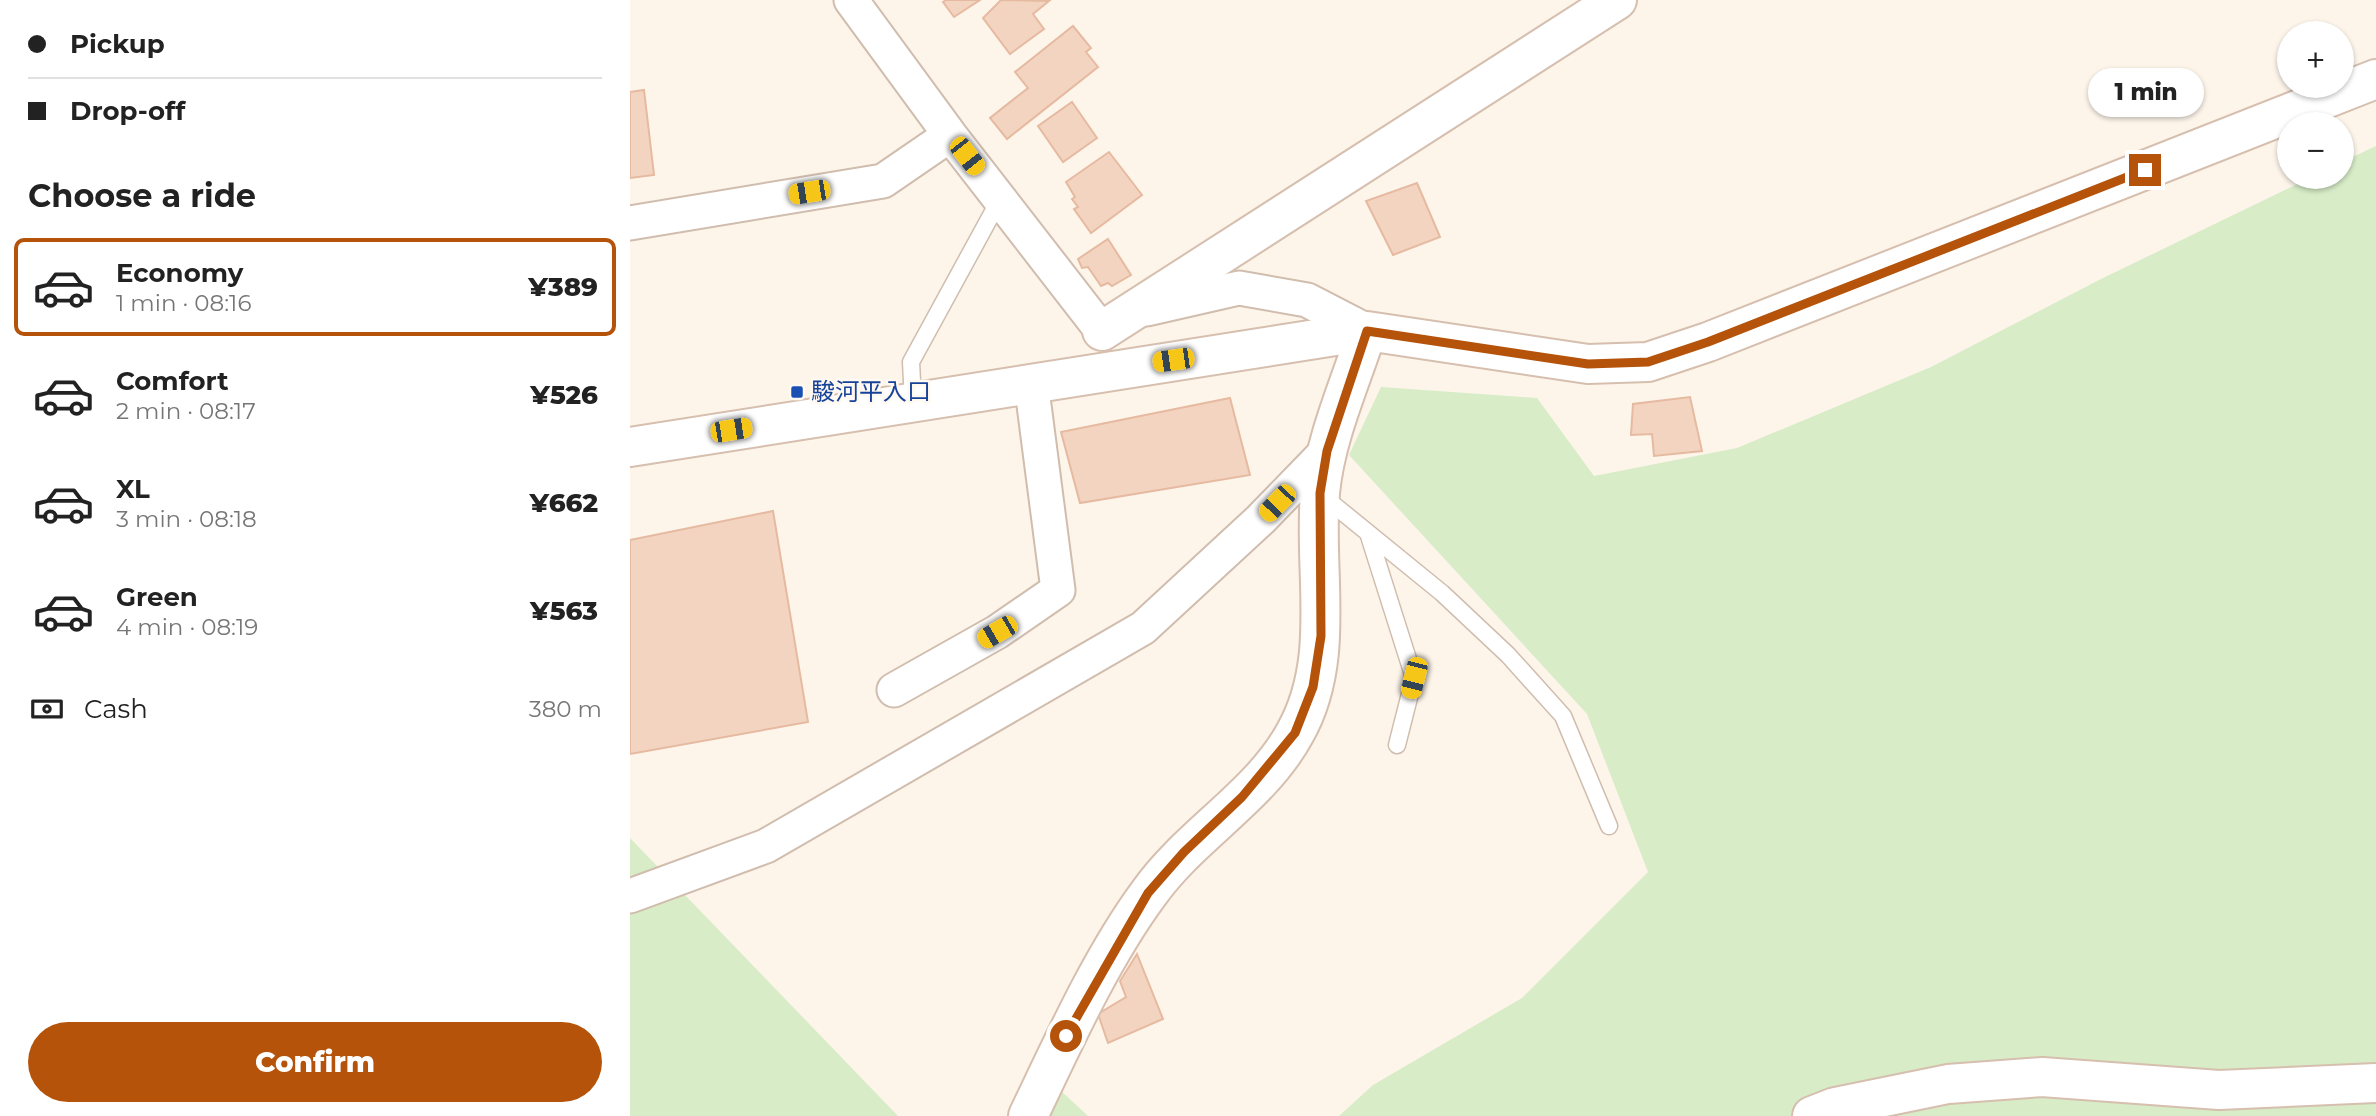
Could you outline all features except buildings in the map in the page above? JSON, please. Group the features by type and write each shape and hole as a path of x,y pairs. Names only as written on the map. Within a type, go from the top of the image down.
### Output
{"street":[{"path":"851,0 1126,366"},
{"path":"1102,331 1617,0"},
{"path":"630,447 1126,366 1367,331 1588,364 1648,362 1708,342 2376,79"},
{"path":"630,223 883,181 950,135"},
{"path":"1102,331 1153,306 1240,288 1307,300 1367,331"},
{"path":"1028,1116 1066,1036 1148,893 1184,852 1242,797 1295,733 1313,687 1321,636 1320,493 1327,451 1367,331"},
{"path":"894,690 997,632 1058,590 1031,382"},
{"path":"630,896 766,846 1143,628 1260,520 1327,451"},
{"path":"1812,1116 1835,1107 1948,1084 2042,1077 2219,1090 2376,1083"}],"lane":[{"path":"913,401 911,362 1000,199"},
{"path":"1320,493 1369,536 1442,593 1508,655 1563,716 1609,826"},
{"path":"1369,536 1414,678 1397,745"}],"green space":[{"path":"2376,146 2376,1116 1339,1116 1373,1085 1522,998 1648,872 1587,714 1349,455 1381,387 1537,398 1594,476 1737,448 1931,367 2101,279 2287,189 2354,189 2354,156"},
{"path":"630,838 898,1116 630,1116"},
{"path":"1059,1089 1088,1116 1038,1116"}],"place":[{"name":"駿河平入口","path":"797,392"}],"route":[{"path":"1066,1036 1148,893 1184,852 1272,765 1295,733 1313,687 1321,636 1320,493 1327,451 1367,331 1588,364 1648,362 1708,342 2145,170"}]}
